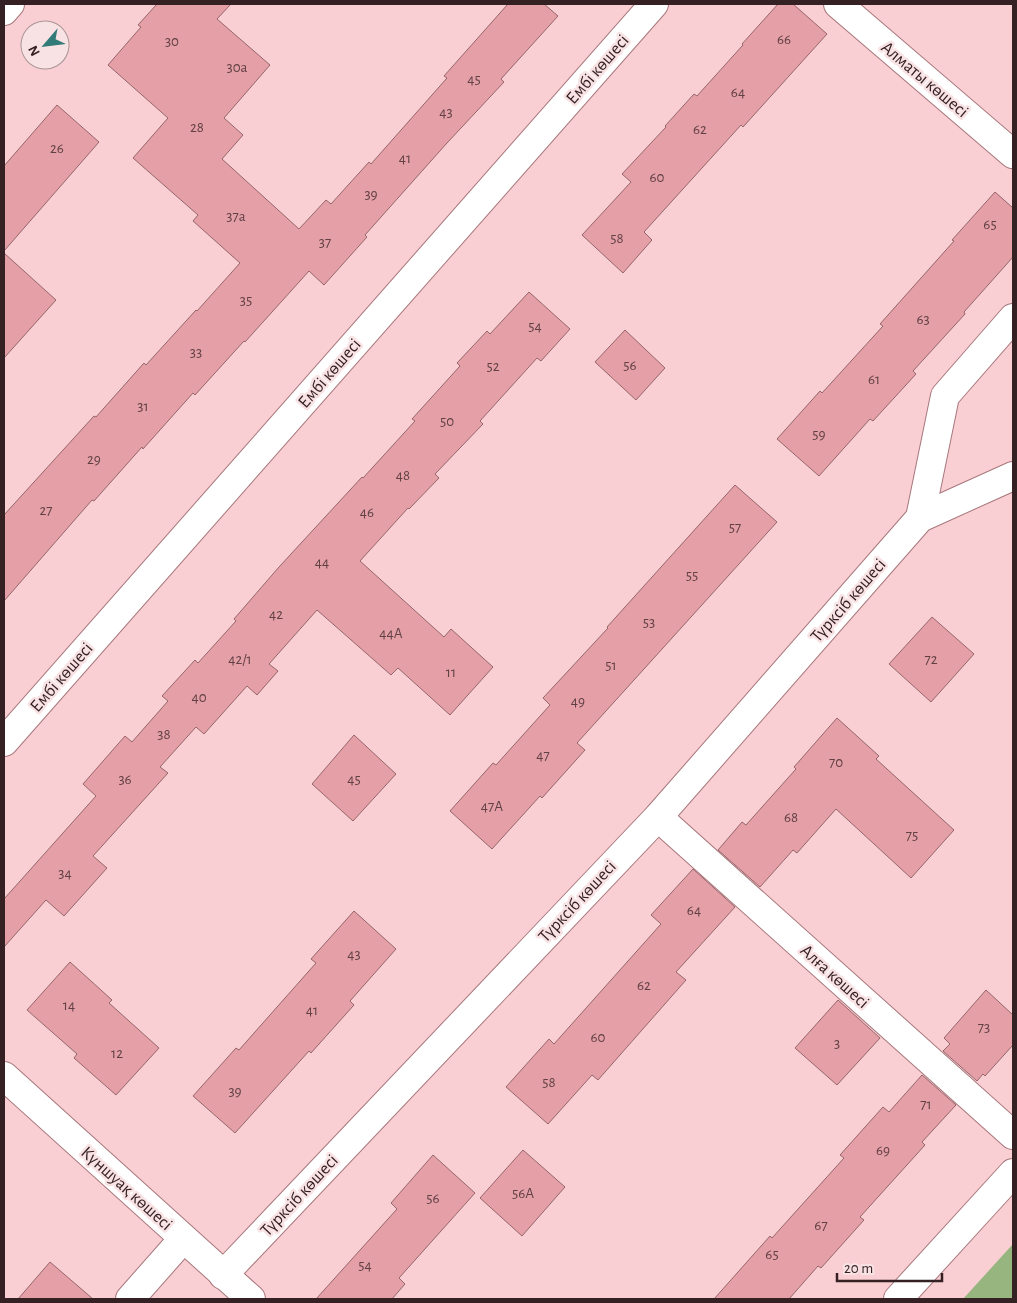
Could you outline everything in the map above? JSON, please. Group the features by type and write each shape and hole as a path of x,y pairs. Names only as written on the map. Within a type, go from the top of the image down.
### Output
{"street":[{"path":"4,11 10,4"},
{"name":"Ембі көшесі","path":"4,742 654,4"},
{"name":"Алматы көшесі","path":"838,4 1013,154"},
{"name":"Түрксіб көшесі","path":"920,518 945,396 1013,318"},
{"name":"Түрксіб көшесі","path":"223,1275 658,816 920,518 1013,476"},
{"name":"Алға көшесі","path":"658,816 1013,1135"},
{"name":"Күншуақ көшесі","path":"4,1076 251,1299"},
{"path":"898,1299 1013,1174"},
{"path":"130,1299 183,1239"}],"green space":[{"path":"1013,1244 1013,1299 963,1299"}],"building":[{"path":"157,4 231,4 217,19 270,65 224,118 243,135 222,159 299,229 326,200 331,204 369,162 371,164 447,78 444,76 508,4 544,4 558,16 501,79 504,82 365,235 367,237 324,285 309,271 195,395 193,393 94,501 92,500 4,601 4,515 94,416 96,417 144,363 146,365 240,263 193,221 198,215 133,158 168,118 108,65 141,27 138,25"},
{"path":"778,4 793,4 827,34 644,232 652,240 623,273 582,235 631,182 622,174 694,94 697,96"},
{"path":"57,105 99,142 4,251 4,166"},
{"path":"995,192 1013,208 1013,257 964,312 965,314 913,371 916,374 873,421 870,419 819,476 777,439 883,326 880,324"},
{"path":"4,253 56,300 4,358"},
{"path":"529,292 570,329 541,361 537,358 480,421 483,424 435,474 439,478 408,508 360,561 444,637 451,629 493,667 450,715 398,668 391,675 317,610 269,664 278,671 257,695 247,686 204,734 196,727 160,767 168,773 93,856 107,868 64,916 46,900 4,947 4,899 96,796 83,784 125,736 132,742 168,701 162,696 195,660 198,663 236,621 234,619 279,567 415,421 412,419 460,366 457,363 487,331 490,334"},
{"path":"625,330 665,368 636,400 595,362"},
{"path":"735,485 777,522 577,743 585,750 542,798 540,796 492,849 450,811 493,763 496,765 550,705 543,698"},
{"path":"932,617 974,654 931,702 889,664"},
{"path":"837,718 879,756 876,759 954,830 911,878 836,809 797,853 793,850 760,887 718,850 742,822 746,825 796,769 794,767"},
{"path":"354,735 396,774 353,821 312,784"},
{"path":"693,869 735,907 676,972 686,980 598,1080 592,1075 548,1124 506,1087 549,1039 554,1044 661,924 651,915"},
{"path":"354,911 396,949 350,1001 354,1005 311,1053 309,1051 235,1133 193,1096 236,1048 239,1050 316,963 311,959"},
{"path":"70,962 112,1000 109,1003 159,1048 116,1095 74,1058 77,1054 27,1010"},
{"path":"986,990 1013,1015 1013,1045 985,1076 983,1074 977,1081 943,1051 950,1044 944,1038"},
{"path":"838,1000 880,1038 837,1085 795,1048"},
{"path":"922,1075 956,1105 922,1142 925,1145 860,1217 864,1220 821,1268 818,1266 789,1299 714,1299 770,1236 772,1238 844,1158 840,1155 883,1107 889,1112"},
{"path":"523,1150 565,1187 522,1236 480,1198"},
{"path":"433,1155 475,1193 399,1278 405,1284 392,1299 316,1299 397,1209 391,1203"},
{"path":"50,1262 93,1299 18,1299"}]}
